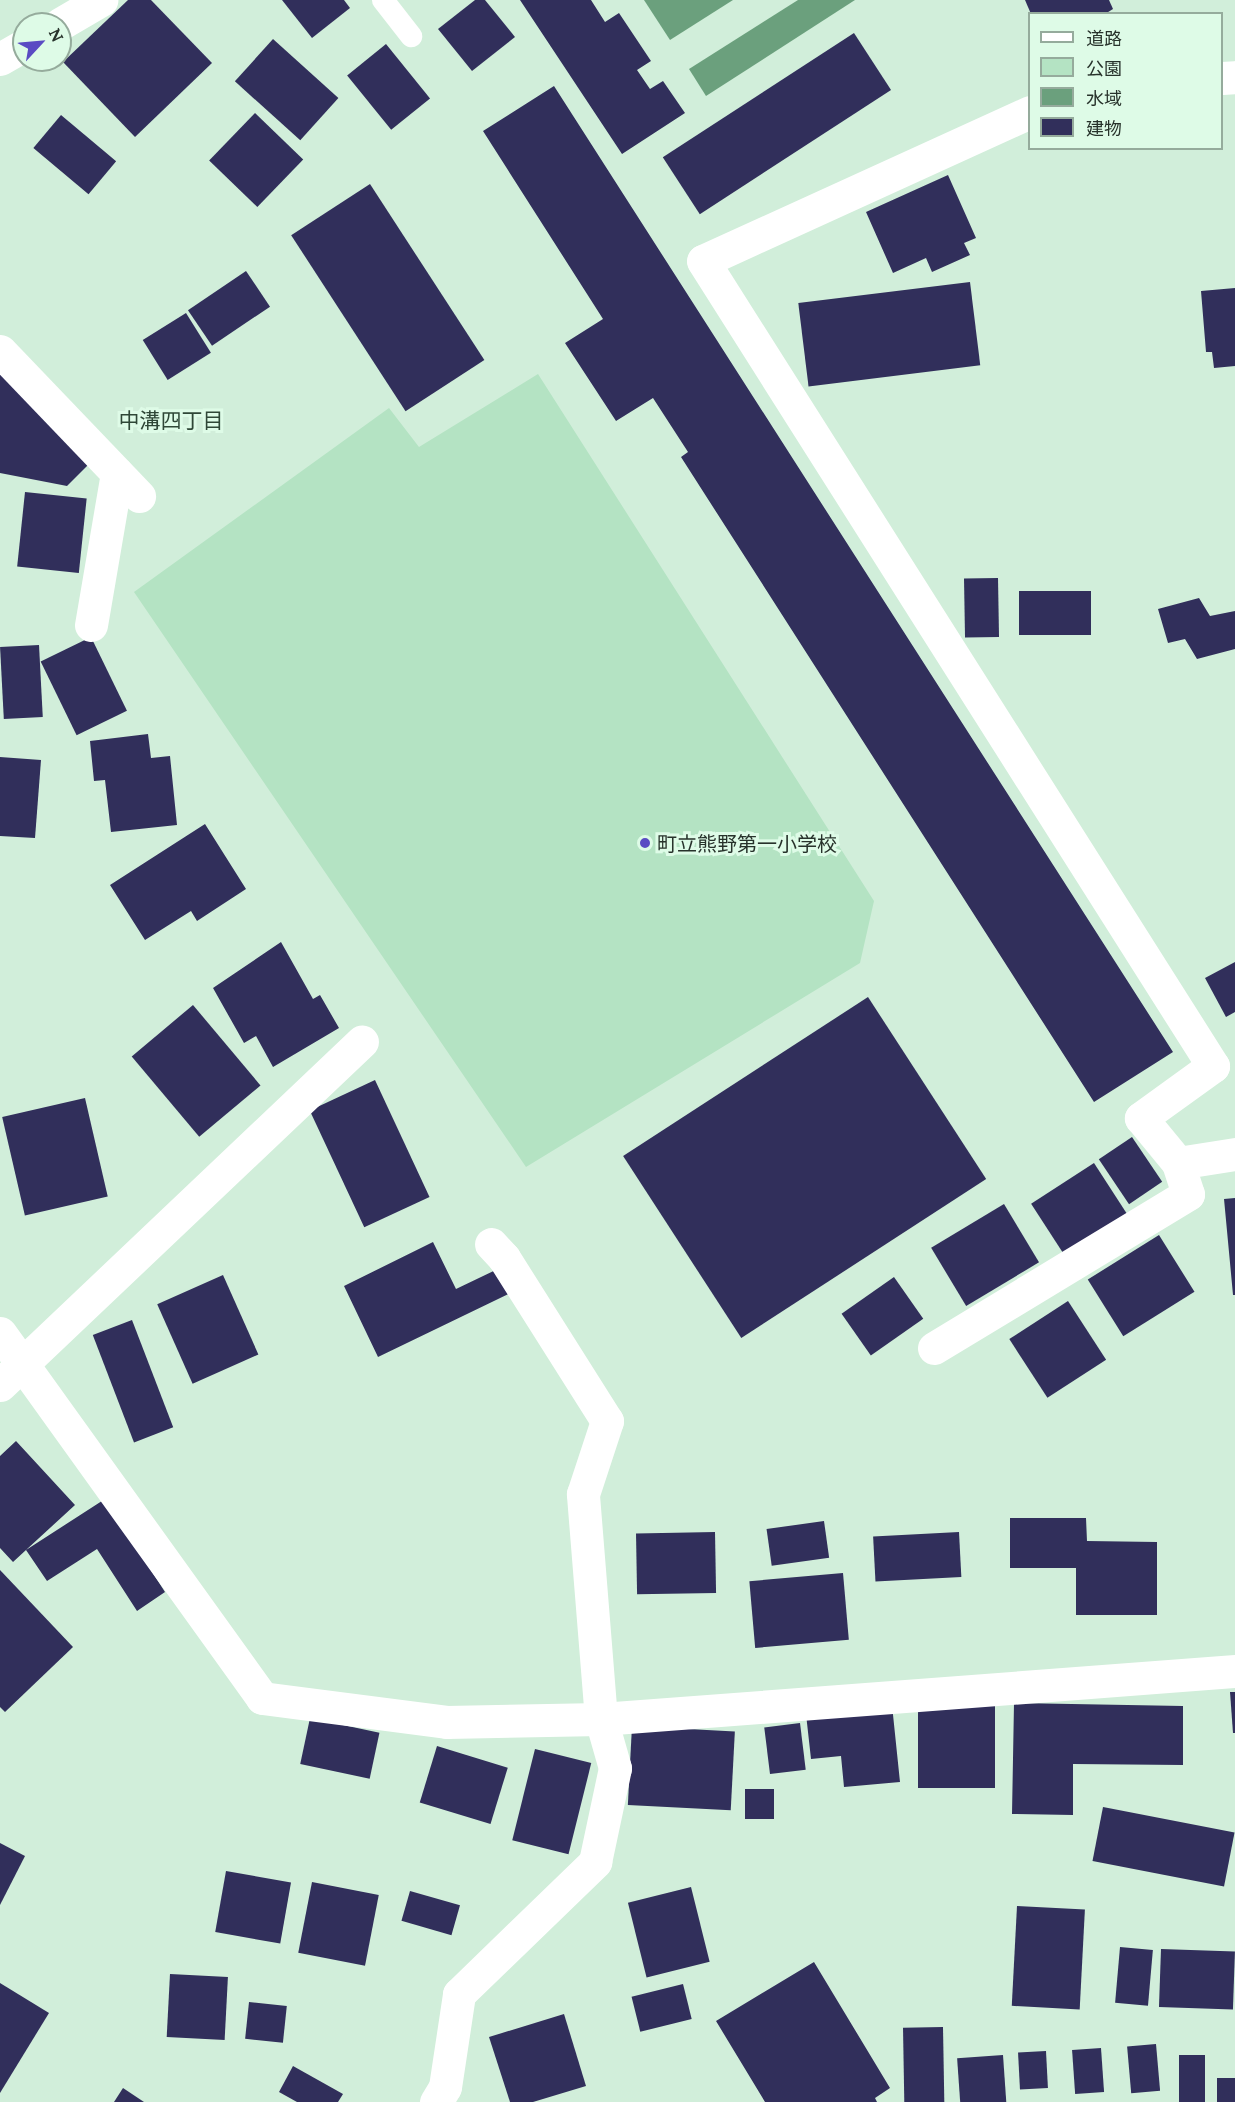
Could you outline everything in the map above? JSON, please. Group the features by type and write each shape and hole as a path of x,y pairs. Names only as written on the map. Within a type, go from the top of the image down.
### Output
{"street":[{"path":"72,17 101,0"},
{"path":"934,1348 1188,1194 1178,1163 1141,1118 1213,1066 703,261 1028,112"},
{"path":"0,351 128,484 91,625"},
{"path":"0,1385 362,1041"},
{"path":"1178,1163 1235,1154"},
{"path":"436,2102 445,2087 459,1994 595,1862 615,1768 601,1719 583,1494 607,1421 504,1258 490,1244"},
{"path":"0,1333 262,1698 446,1722 601,1719 1235,1671"}],"lane":[{"path":"383,0 411,36"}],"green space":[{"path":"538,374 874,901 860,963 526,1167 134,592 389,408 419,447"}],"water":[{"path":"644,0 733,0 670,40"},
{"path":"798,0 855,0 706,96 689,69"}],"building":[{"path":"128,0 151,0 212,63 135,137 72,71 72,53"},
{"path":"282,0 344,0 350,8 312,38"},
{"path":"475,0 485,0 515,37 472,71 438,29"},
{"path":"520,0 591,0 605,22 619,13 651,61 637,70 650,89 663,81 685,113 622,154"},
{"path":"1025,0 1109,0 1113,9 1108,12 1030,12"},
{"path":"854,33 891,90 700,214 663,157"},
{"path":"273,39 338,98 300,140 235,81"},
{"path":"386,44 430,98 391,130 347,75"},
{"path":"554,86 1173,1052 1094,1102 681,457 688,452 653,398 616,421 565,343 603,319 483,131"},
{"path":"255,113 303,160 257,207 209,160"},
{"path":"61,115 116,161 89,194 33,148"},
{"path":"948,175 976,238 964,243 970,255 932,272 926,258 893,273 866,212"},
{"path":"370,184 484,360 406,411 291,235"},
{"path":"246,271 270,307 212,346 188,310"},
{"path":"970,282 980,365 809,386 798,303"},
{"path":"1235,288 1235,366 1214,368 1212,352 1206,352 1201,291"},
{"path":"186,313 211,353 168,380 143,340"},
{"path":"0,364 94,459 67,486 0,473"},
{"path":"25,492 87,498 79,573 17,567"},
{"path":"998,578 999,637 965,638 964,579"},
{"path":"1019,591 1091,591 1091,635 1019,635"},
{"path":"1199,598 1210,616 1235,611 1235,649 1197,659 1185,639 1168,643 1158,609"},
{"path":"91,637 127,711 77,735 41,662"},
{"path":"39,645 43,717 4,719 0,647"},
{"path":"148,734 151,758 170,756 177,825 111,832 105,780 94,781 90,741"},
{"path":"0,757 41,760 35,838 0,836"},
{"path":"205,824 246,889 197,921 191,911 145,940 110,885"},
{"path":"281,942 313,999 320,995 339,1028 273,1067 256,1036 244,1043 213,988"},
{"path":"1235,962 1235,1012 1226,1017 1205,978"},
{"path":"868,997 986,1179 741,1338 623,1156"},
{"path":"193,1005 260,1085 199,1137 132,1056"},
{"path":"375,1080 430,1197 364,1227 310,1110"},
{"path":"85,1098 108,1196 25,1216 2,1117"},
{"path":"1132,1137 1162,1182 1129,1204 1099,1159"},
{"path":"1094,1163 1127,1214 1064,1255 1031,1204"},
{"path":"1235,1198 1235,1295 1233,1295 1224,1199"},
{"path":"1004,1204 1039,1262 966,1306 931,1248"},
{"path":"1159,1235 1195,1292 1123,1336 1088,1280"},
{"path":"433,1242 456,1289 504,1266 519,1289 378,1357 344,1286"},
{"path":"223,1275 258,1354 193,1384 157,1304"},
{"path":"894,1277 923,1319 871,1355 842,1314"},
{"path":"1068,1301 1106,1360 1047,1398 1009,1339"},
{"path":"132,1320 173,1427 134,1442 93,1335"},
{"path":"16,1441 75,1505 13,1562 0,1548 0,1456"},
{"path":"105,1499 165,1592 137,1611 97,1549 47,1581 26,1550"},
{"path":"1010,1518 1086,1518 1087,1541 1157,1542 1157,1615 1076,1615 1076,1568 1010,1568"},
{"path":"824,1521 829,1558 772,1566 767,1529"},
{"path":"715,1532 716,1593 637,1594 636,1533"},
{"path":"959,1532 961,1577 875,1581 873,1537"},
{"path":"0,1570 73,1647 5,1712 0,1707"},
{"path":"843,1573 849,1640 755,1648 749,1581"},
{"path":"1230,1692 1235,1692 1235,1733 1233,1733"},
{"path":"1014,1703 1183,1706 1183,1765 1073,1764 1073,1815 1012,1814"},
{"path":"892,1705 900,1782 844,1787 841,1756 811,1759 806,1714"},
{"path":"918,1706 995,1706 995,1788 918,1788"},
{"path":"310,1718 379,1733 370,1779 300,1764"},
{"path":"800,1723 806,1770 770,1774 764,1727"},
{"path":"632,1726 735,1731 731,1810 628,1805"},
{"path":"437,1746 508,1768 491,1824 420,1802"},
{"path":"535,1749 591,1763 569,1854 512,1840"},
{"path":"745,1789 774,1789 774,1819 745,1819"},
{"path":"1103,1807 1235,1833 1224,1887 1093,1861"},
{"path":"0,1843 25,1856 0,1905"},
{"path":"226,1871 291,1882 280,1944 215,1932"},
{"path":"312,1882 379,1895 365,1966 298,1953"},
{"path":"691,1887 710,1962 647,1977 628,1903"},
{"path":"410,1891 460,1905 451,1935 401,1921"},
{"path":"1017,1906 1085,1910 1080,2009 1012,2006"},
{"path":"1120,1947 1153,1950 1148,2006 1115,2003"},
{"path":"1161,1949 1235,1952 1233,2010 1159,2007"},
{"path":"814,1962 890,2088 875,2098 877,2102 765,2102 716,2021"},
{"path":"170,1974 228,1977 225,2040 167,2037"},
{"path":"0,1983 49,2013 0,2093"},
{"path":"683,1984 692,2019 640,2032 632,1997"},
{"path":"249,2002 287,2006 283,2043 245,2039"},
{"path":"564,2014 586,2086 533,2102 510,2102 489,2037"},
{"path":"943,2027 944,2102 904,2102 903,2028"},
{"path":"1156,2044 1160,2091 1131,2093 1127,2047"},
{"path":"1101,2048 1104,2092 1075,2094 1072,2050"},
{"path":"1046,2051 1048,2088 1020,2089 1018,2052"},
{"path":"1003,2055 1006,2102 960,2102 957,2058"},
{"path":"1179,2055 1205,2055 1205,2102 1179,2102"},
{"path":"293,2066 343,2094 338,2102 297,2102 279,2092"},
{"path":"1217,2078 1235,2078 1235,2102 1217,2102"},
{"path":"123,2088 144,2102 114,2102"}],"place":[{"name":"町立熊野第一小学校","path":"645,843"}],"district":[{"name":"中溝四丁目","path":"171,421"}]}
